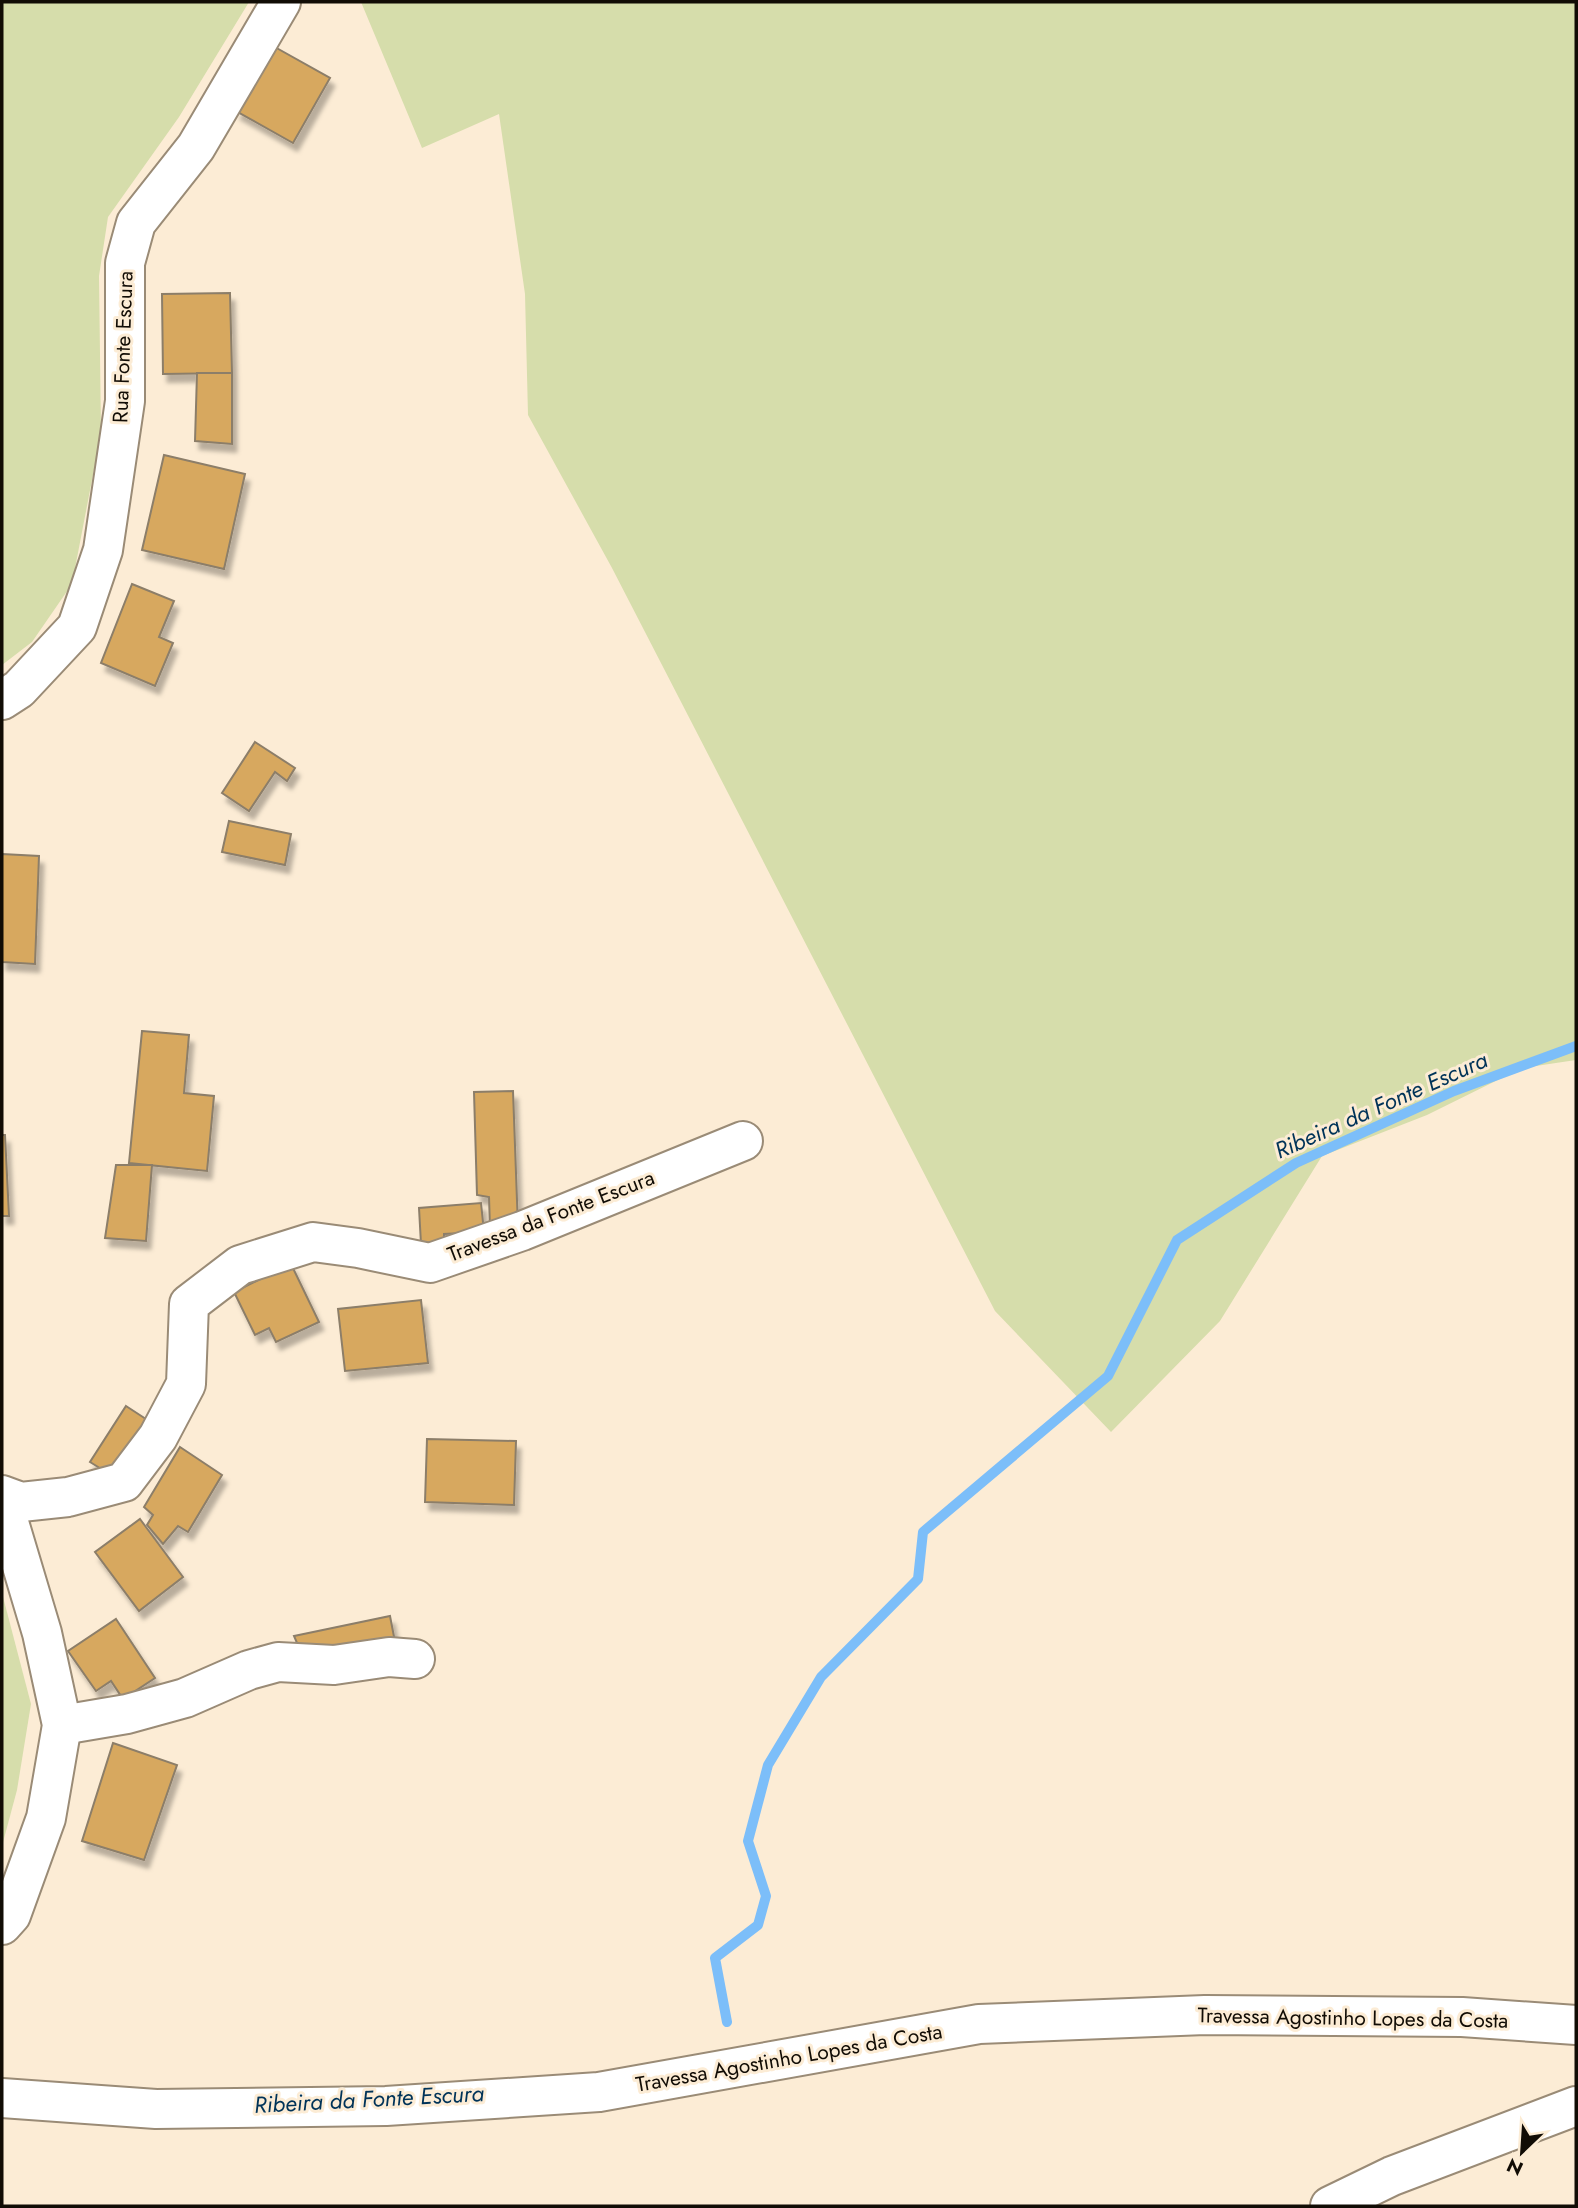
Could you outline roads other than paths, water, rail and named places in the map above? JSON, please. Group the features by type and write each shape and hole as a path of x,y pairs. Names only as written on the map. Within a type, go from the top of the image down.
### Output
{"street":[{"name":"Rua Fonte Escura","path":"2,700 19,689 77,627 103,550 125,401 125,264 136,223 196,147 281,2"},
{"name":"Travessa da Fonte Escura","path":"2,1497 21,1502 68,1497 124,1482 158,1437 186,1384 188,1304 240,1265 313,1242 430,1263 522,1231 743,1141"},
{"path":"2,1497 42,1633 62,1725 46,1818 11,1914 2,1925"},
{"path":"62,1725 127,1714 185,1698 249,1670 278,1662 334,1665 389,1657 415,1660"},
{"name":"Travessa Agostinho Lopes da Costa","path":"2,2098 183,2109 386,2106 599,2092 979,2024 1219,2015 1462,2017 1576,2025"},
{"path":"1330,2206 1392,2176 1576,2106"}],"waterway":[{"name":"Ribeira da Fonte Escura","path":"727,2022 715,1958 758,1925 766,1896 748,1841 768,1765 821,1677 918,1579 923,1532 1108,1376 1177,1240 1296,1163 1454,1091 1576,1046"}]}
